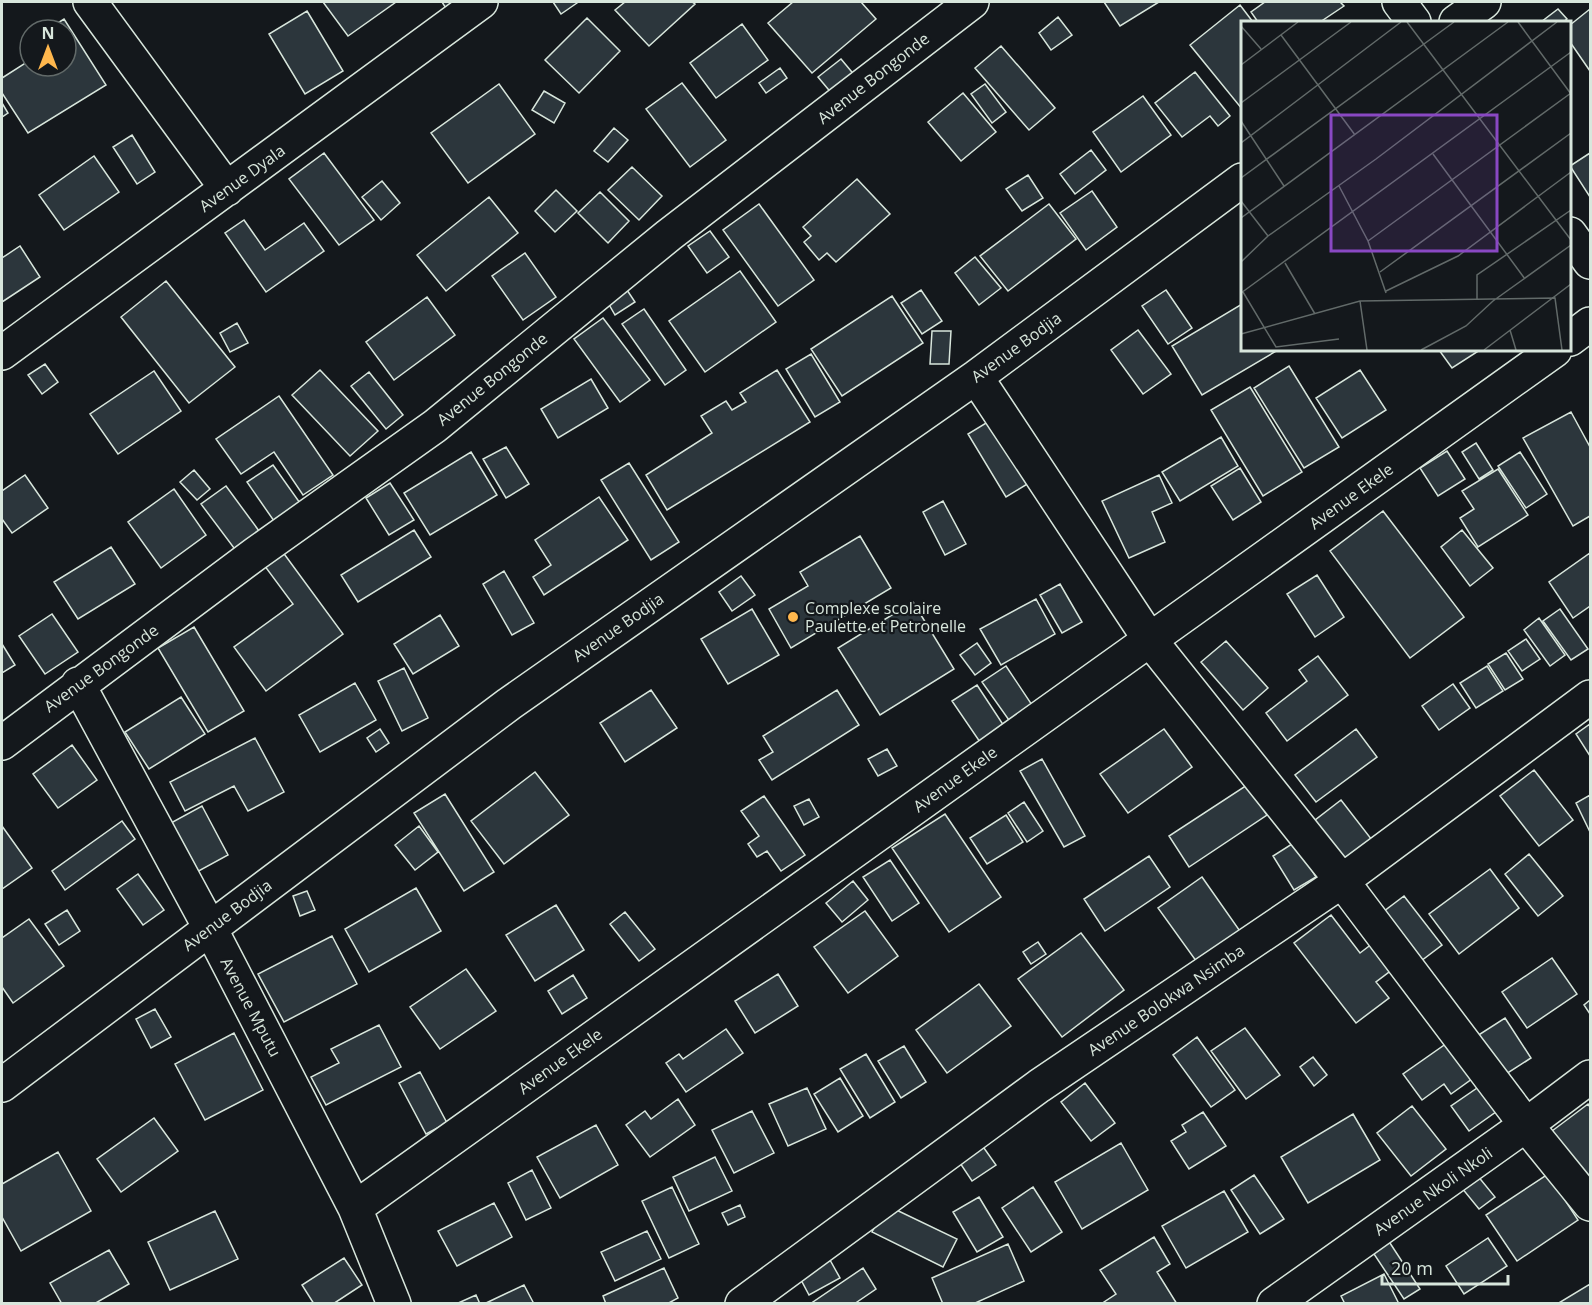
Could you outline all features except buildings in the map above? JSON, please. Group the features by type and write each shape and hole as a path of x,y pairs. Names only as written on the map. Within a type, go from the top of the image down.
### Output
{"street":[{"path":"90,2 227,189"},
{"name":"Avenue Dyala","path":"2,353 481,2"},
{"name":"Avenue Bongonde","path":"2,743 255,554 435,426 669,235 972,2"},
{"path":"1399,2 1413,21"},
{"path":"1457,21 1484,2"},
{"name":"Avenue Bodjia","path":"2,1085 509,704 976,377 1241,181"},
{"path":"1571,237 1590,262"},
{"path":"1571,338 1590,324"},
{"name":"Avenue Ekele","path":"355,1208 1554,351"},
{"path":"976,377 1150,640 1342,881 1526,1125 1590,1204"},
{"name":"Avenue Mputu","path":"78,684 210,928 355,1208 394,1304"},
{"name":"Avenue Bolokwa Nsimba","path":"742,1304 1039,1086 1342,881 1590,697"},
{"name":"Avenue Nkoli Nkoli","path":"1274,1304 1590,1077"}],"place":[{"name":"Complexe scolaire Paulette et Petronelle","path":"793,617"}]}
